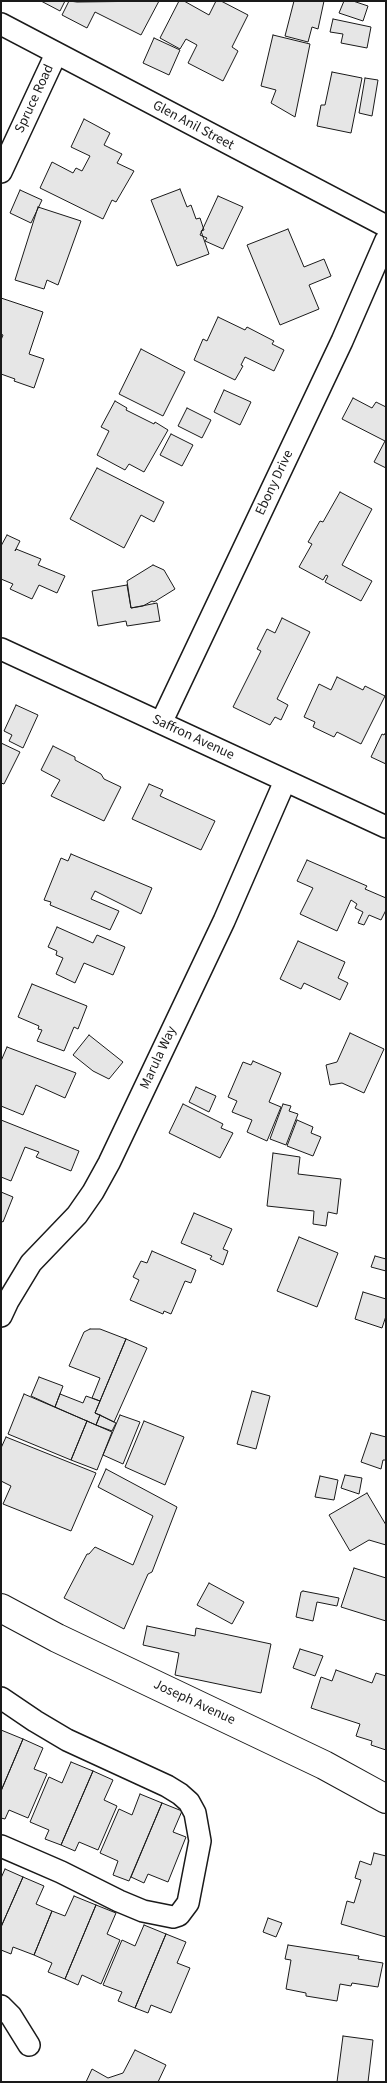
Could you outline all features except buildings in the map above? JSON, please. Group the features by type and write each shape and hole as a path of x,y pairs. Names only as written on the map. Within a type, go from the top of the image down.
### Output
{"street":[{"name":"Glen Anil Street","path":"1,24 386,226"},
{"name":"Spruce Road","path":"1,172 56,54"},
{"name":"Ebony Drive","path":"161,723 342,341 386,240"},
{"name":"Saffron Avenue","path":"1,650 386,827"},
{"name":"Marula Way","path":"1,1316 30,1263 77,1215 110,1163 224,921 286,781"},
{"name":"Joseph Avenue","path":"1,1608 57,1638 324,1764 386,1799"},
{"path":"1,1698 35,1722 67,1740 167,1786 180,1794 189,1802 195,1813 200,1841 188,1903 179,1915 173,1917 143,1911 62,1872 1,1846"},
{"path":"1,2006 11,2016 29,2045"}]}
